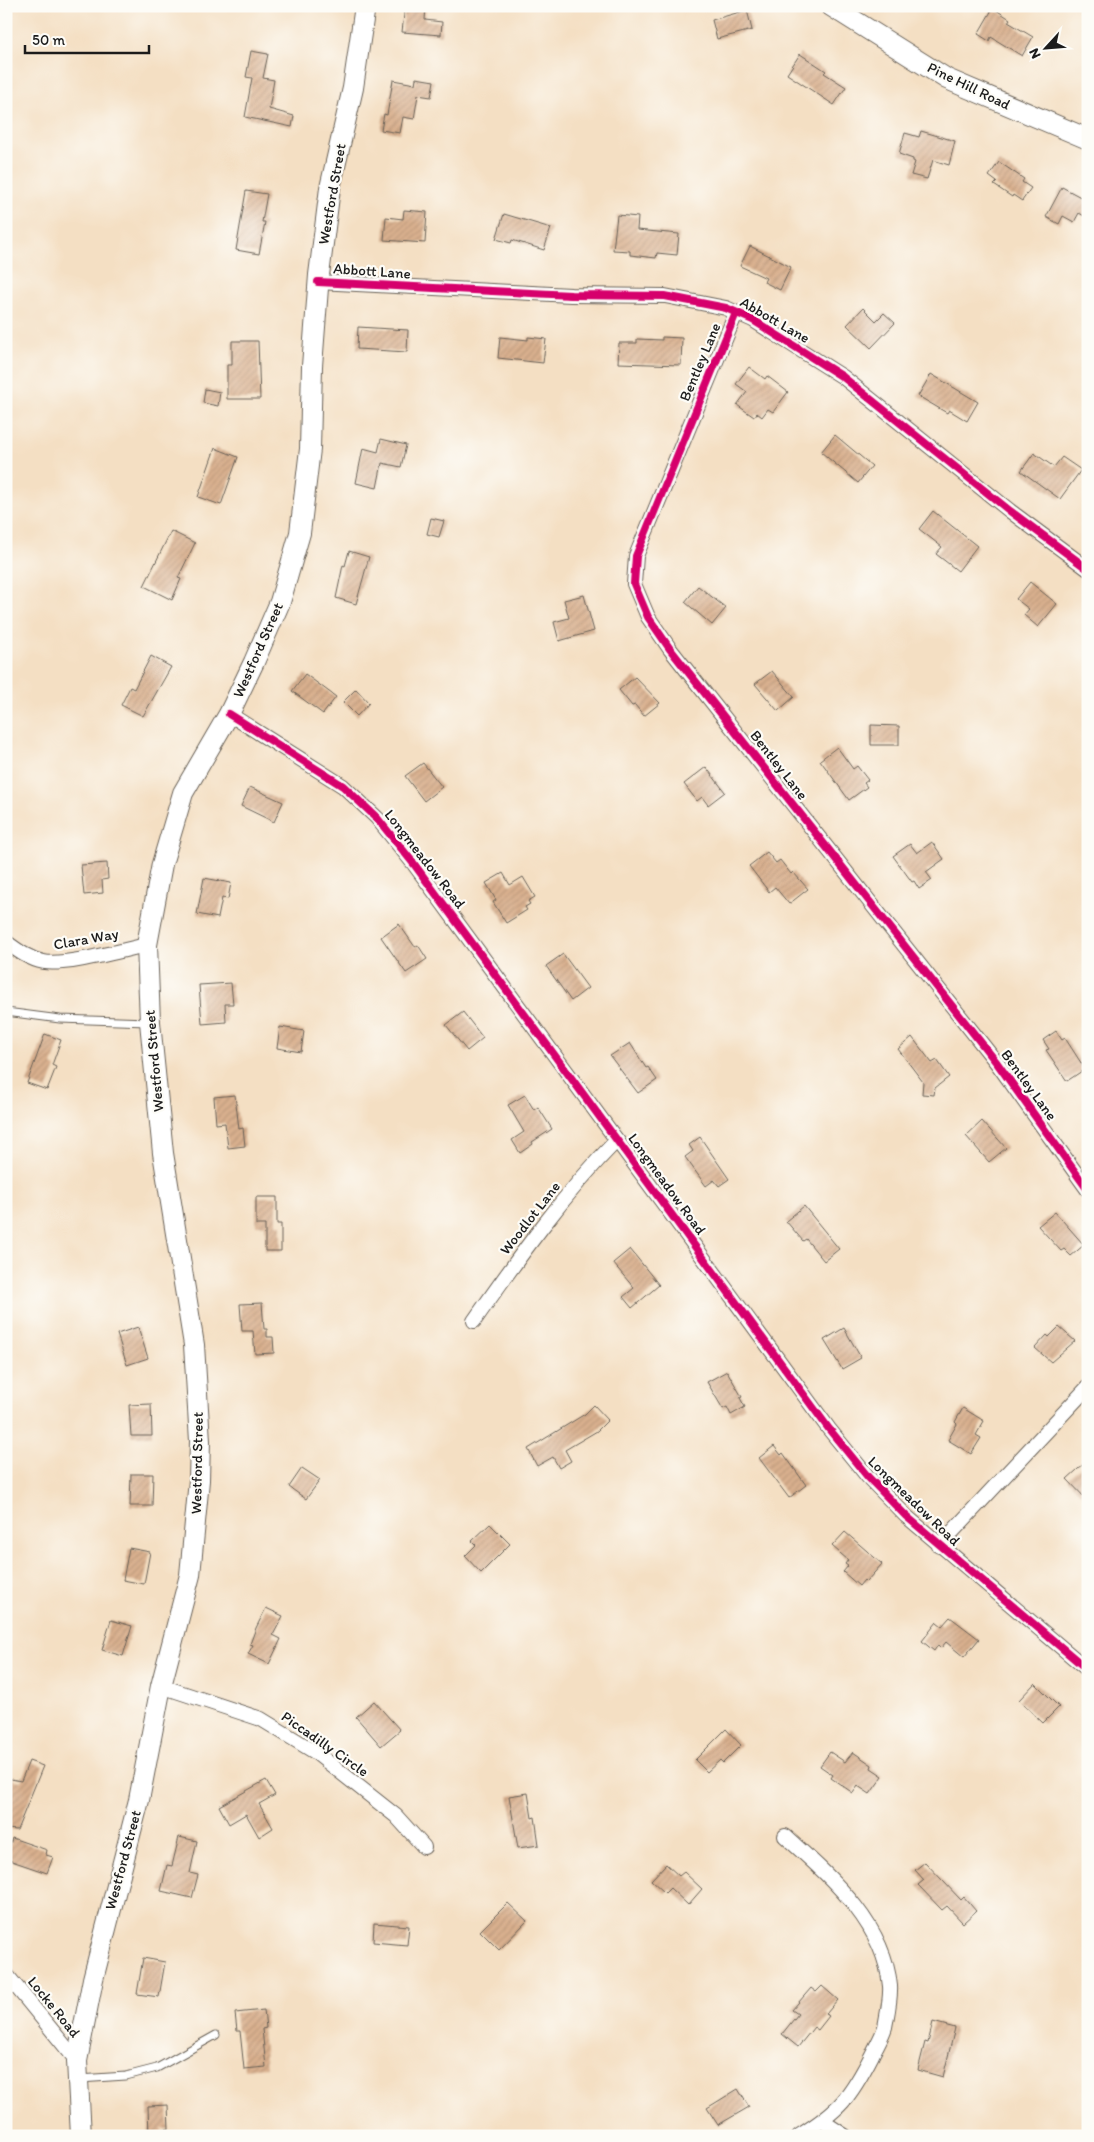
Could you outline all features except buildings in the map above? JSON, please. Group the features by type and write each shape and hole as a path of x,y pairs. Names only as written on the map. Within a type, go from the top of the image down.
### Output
{"main road":[{"name":"Westford Street","path":"81,2136 78,2070 93,1979 139,1800 161,1686 190,1575 196,1524 200,1441 194,1345 163,1153 150,1022 147,945 162,864 183,793 229,714 254,662 280,602 300,533 310,449 312,366 318,282 330,188 353,88 365,6"},
{"name":"Pine Hill Road","path":"831,6 947,79 1088,139"}],"street":[{"name":"Abbott Lane","path":"318,282 561,295 665,296 726,308 753,320 843,377 1010,512 1088,569"},
{"name":"Bentley Lane","path":"736,312 636,556 634,584 648,617 670,649 997,1063 1088,1190"},
{"name":"Longmeadow Road","path":"229,714 343,786 377,818 414,864 829,1429 868,1477 939,1546 1088,1670"},
{"name":"Clara Way","path":"6,942 30,958 45,962 63,962 147,945"},
{"name":"Woodlot Lane","path":"474,1321 548,1220 595,1162 617,1140"},
{"path":"939,1546 1088,1387"},
{"name":"Piccadilly Circle","path":"161,1686 261,1719 307,1747 396,1816 424,1847"},
{"path":"785,1836 822,1869 865,1918 881,1952 890,1986 884,2029 848,2098 822,2121 800,2136"},
{"name":"Locke Road","path":"6,1974 78,2070"},
{"path":"822,2121 845,2136"}],"lane":[{"path":"6,1012 60,1019 150,1022"},
{"path":"78,2070 126,2076 156,2068 216,2035"}],"cycle path":[{"path":"318,282 571,295 665,296 726,308 753,320 843,377 1010,511 1088,569"},
{"path":"736,313 636,556 634,584 648,617 670,649 997,1063 1088,1190"},
{"path":"229,714 343,786 377,818 414,864 829,1429 868,1477 906,1516 1088,1670"}]}
